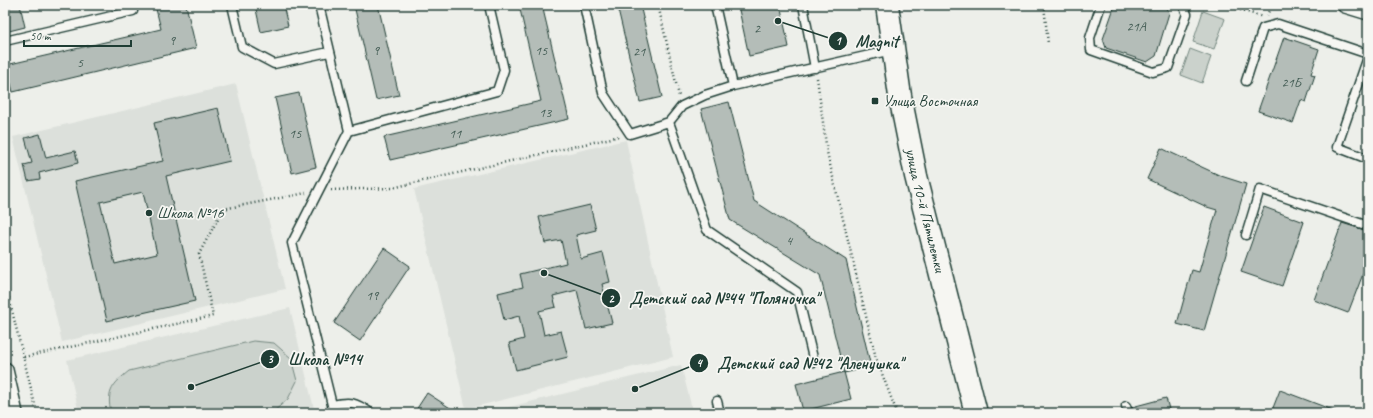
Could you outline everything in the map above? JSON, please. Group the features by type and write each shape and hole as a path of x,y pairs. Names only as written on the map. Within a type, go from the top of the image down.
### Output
{"main road":[{"name":"улица 10-й Пятилетки","path":"887,5 893,50 916,176 976,413"}],"street":[{"path":"1345,5 1368,12"},
{"path":"5,370 15,413"}],"lane":[{"path":"5,41 133,11 132,5"},
{"path":"232,5 242,47 274,64 329,52"},
{"path":"319,5 349,131 292,243 334,413"},
{"path":"349,131 497,91 504,70 489,5"},
{"path":"584,5 603,93 630,134 669,122 682,106 705,95 733,86 893,50"},
{"path":"715,5 733,86"},
{"path":"803,5 815,68"},
{"path":"1100,5 1090,38 1091,50 1153,72 1168,68 1187,14 1183,5"},
{"path":"1246,81 1263,28 1278,24 1368,54"},
{"path":"1368,57 1337,147 1368,159"},
{"path":"669,122 707,230 797,292 814,362"},
{"path":"1246,234 1260,189 1368,226"},
{"path":"717,401 720,413"},
{"path":"332,404 346,402 360,406 371,413"}],"path":[{"path":"658,5 682,106"},
{"path":"1044,5 1048,44"},
{"path":"1267,18 1271,5"},
{"path":"815,68 827,152 876,358 897,413"},
{"path":"24,357 213,316 199,254 223,209 318,191 392,188 630,134"},
{"path":"5,282 37,413"}],"shaded area":[{"path":"1203,11 1225,19 1214,49 1193,42"},
{"path":"1190,49 1211,57 1202,83 1181,75"},
{"name":"Школа №16","path":"236,84 285,289 62,342 13,137"},
{"path":"626,140 673,357 466,409 414,189"},
{"path":"290,308 315,413 79,413 67,360"},
{"path":"253,341 274,343 291,358 297,381 288,399 273,412 111,413 109,399 110,393 115,384 129,371"},
{"path":"681,365 693,413 485,413"}],"building":[{"path":"5,5 20,5 25,27 5,32"},
{"path":"155,5 186,5 196,48 13,92 6,65 161,29"},
{"path":"255,5 283,5 288,26 261,32"},
{"path":"354,5 378,5 399,95 376,100"},
{"path":"519,5 542,5 569,119 390,160 384,137 541,101"},
{"path":"617,5 640,5 662,97 640,102"},
{"path":"738,5 780,5 789,47 749,56"},
{"path":"1115,5 1166,5 1169,13 1156,56 1147,62 1106,48 1103,39"},
{"path":"1284,37 1319,49 1311,74 1315,75 1306,102 1301,100 1293,123 1258,111"},
{"path":"299,93 316,167 292,173 275,98"},
{"path":"729,102 754,201 846,260 871,367 844,373 820,275 730,220 701,109"},
{"path":"218,108 230,161 166,176 195,301 107,321 75,181 163,161 154,123","holes":["143,192 157,254 115,264 100,202"]},
{"path":"40,134 46,158 75,151 78,163 39,173 40,179 28,181 24,165 32,163 25,138"},
{"path":"1161,148 1221,176 1246,184 1204,331 1177,324 1192,270 1199,272 1217,210 1207,207 1147,179"},
{"path":"590,205 596,230 576,235 581,259 603,253 610,282 602,284 612,323 586,329 577,290 553,296 556,307 539,311 544,335 561,331 568,357 516,370 509,343 524,339 519,316 504,320 498,293 523,287 520,274 566,263 561,240 545,243 539,217"},
{"path":"1264,207 1304,222 1282,286 1241,272"},
{"path":"1342,223 1368,231 1368,261 1348,313 1314,300"},
{"path":"384,248 410,266 360,341 334,323"},
{"path":"844,372 851,399 803,411 796,384"},
{"path":"1280,390 1338,412 1338,413 1271,413"},
{"path":"427,393 458,413 414,413"},
{"path":"1166,398 1170,413 1133,413 1132,407"}],"place":[{"name":"Magnit","path":"778,21"},
{"name":"Улица Восточная","path":"875,101"},
{"name":"Школа №16","path":"149,213"},
{"name":"Детский сад №44 \"Поляночка\"","path":"544,273"},
{"name":"Школа №14","path":"191,387"},
{"name":"Детский сад №42 \"Аленушка\"","path":"635,389"}]}
